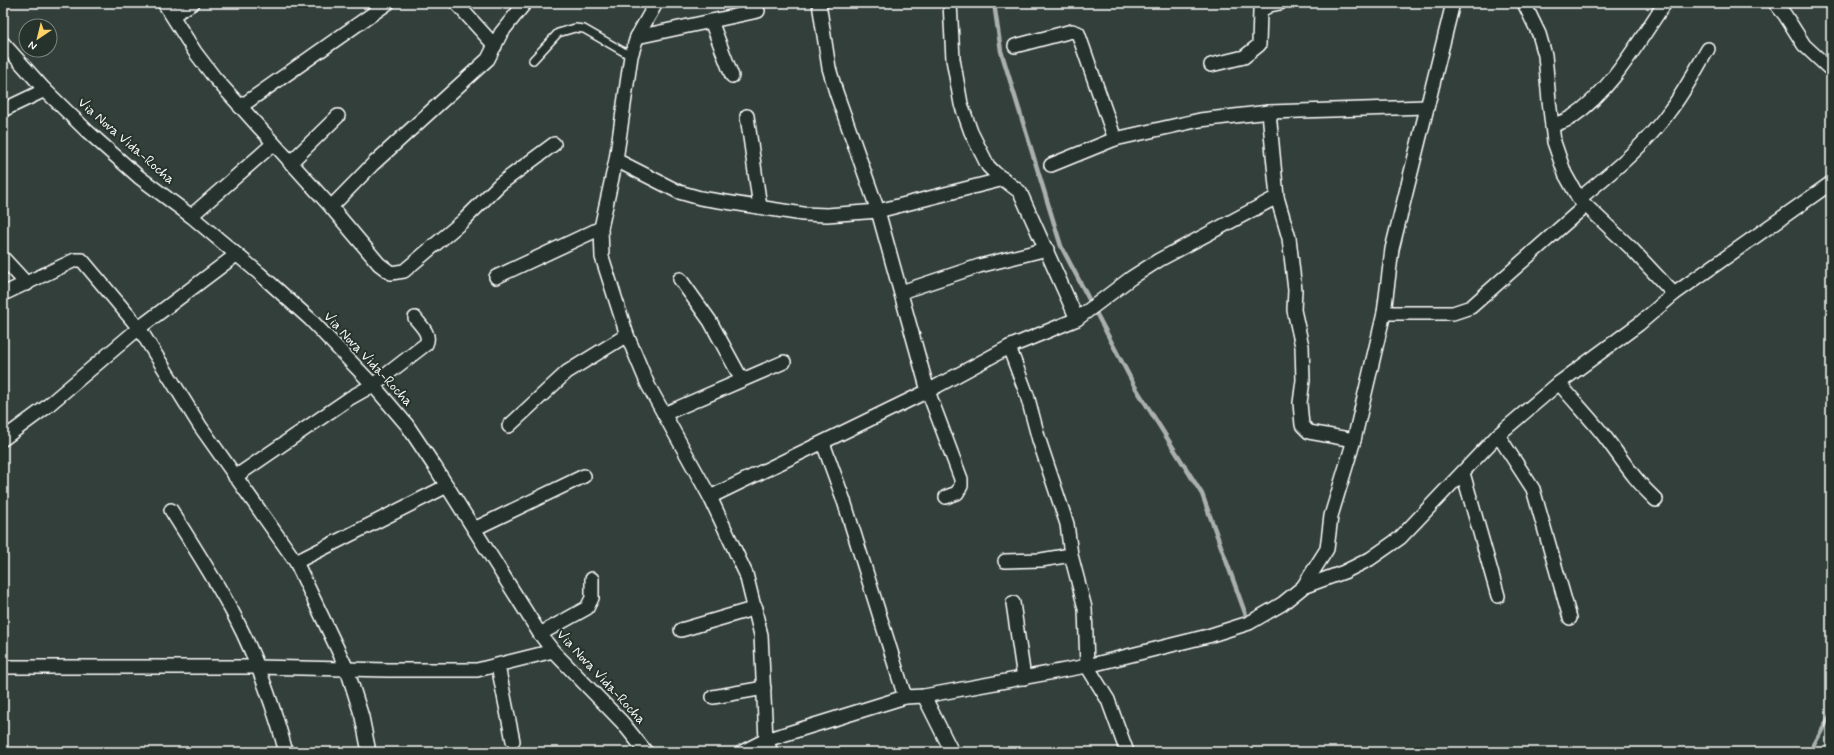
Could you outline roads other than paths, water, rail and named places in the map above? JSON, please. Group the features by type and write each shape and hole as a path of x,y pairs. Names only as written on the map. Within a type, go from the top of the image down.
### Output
{"street":[{"path":"164,3 195,52 214,77 379,264 390,273 404,271 462,221 500,184 554,144"},
{"path":"173,15 193,3"},
{"path":"240,107 388,3"},
{"path":"456,3 495,46"},
{"path":"330,207 373,164 488,60 501,33 525,3"},
{"path":"656,3 638,37 631,56 616,160 601,228 602,257 626,335 648,385 710,497 746,574 762,635 764,688 769,746"},
{"path":"819,3 829,68 836,92 878,211 928,391 961,479 957,493 946,497"},
{"path":"950,3 953,59 961,104 971,132 984,159 995,173 1020,192 1077,319"},
{"path":"1211,64 1244,57 1259,46 1259,7 1280,3"},
{"path":"1303,587 1327,549 1331,516 1354,440 1384,313 1392,249 1453,3"},
{"path":"1524,3 1540,34 1545,55 1554,142 1565,174 1582,203 1631,248 1674,294"},
{"path":"1552,126 1571,117 1594,98 1619,69 1665,3"},
{"path":"1775,3 1785,15 1804,45 1831,70"},
{"path":"638,37 758,11"},
{"path":"711,21 732,76"},
{"path":"1016,46 1072,31 1078,33 1115,139"},
{"name":"Via Nova Vida-Rocha","path":"3,43 45,90 87,131 139,177 191,216 260,274 310,320 373,385 406,425 447,486 540,634 553,652 622,722 646,752"},
{"path":"1384,313 1453,313 1471,308 1647,139 1671,110 1708,49"},
{"path":"3,110 45,90"},
{"path":"1051,165 1115,139 1200,120 1269,112 1426,107"},
{"path":"1269,112 1277,197 1289,238 1295,290 1294,310 1302,346 1303,380 1300,404 1302,425 1309,432 1354,440"},
{"path":"290,163 338,116"},
{"path":"747,116 760,207"},
{"path":"191,216 273,144"},
{"path":"616,160 678,192 700,198 804,214 827,215 878,211 1004,179"},
{"path":"742,752 769,746 905,697 924,696 1087,666 1208,636 1249,623 1282,604 1303,587 1357,566 1370,559 1400,538 1498,435 1559,384 1639,324 1674,294 1831,183"},
{"path":"710,497 823,444 928,391 1009,347 1077,319 1131,278 1159,260 1277,197"},
{"path":"496,277 601,228"},
{"path":"901,292 979,266 1047,250"},
{"path":"3,439 45,408 139,328 236,255"},
{"path":"3,258 27,284"},
{"path":"3,294 27,284 75,260 82,260 139,328 200,426 296,562 347,669 362,717 370,752"},
{"path":"680,279 710,320 742,380"},
{"path":"235,477 350,398 373,385 426,344 428,340 427,334 414,318"},
{"path":"509,426 567,372 626,335"},
{"path":"1009,347 1026,394 1039,440 1067,524 1071,555 1085,608 1087,666 1108,700 1128,752"},
{"path":"664,414 784,362"},
{"path":"1559,384 1602,434 1624,466 1643,488 1656,500"},
{"path":"1498,435 1533,489 1570,618"},
{"path":"823,444 844,501 905,697"},
{"path":"1462,473 1498,596"},
{"path":"474,529 584,476"},
{"path":"296,562 447,486"},
{"path":"171,510 234,615 258,666 276,714 286,752"},
{"path":"1005,561 1041,560 1071,555"},
{"path":"540,634 587,608 592,598 592,579"},
{"path":"1013,603 1024,678"},
{"path":"681,630 756,608"},
{"path":"3,667 258,666 347,669 477,670 553,652"},
{"path":"498,666 513,741"},
{"path":"713,697 764,688"},
{"path":"924,696 952,752"}],"lane":[{"path":"533,60 558,34 575,28 584,29 631,56"}],"waterway":[{"path":"994,3 1001,51 1061,246 1134,385 1202,494 1248,621"},
{"path":"1810,752 1831,714"}]}
